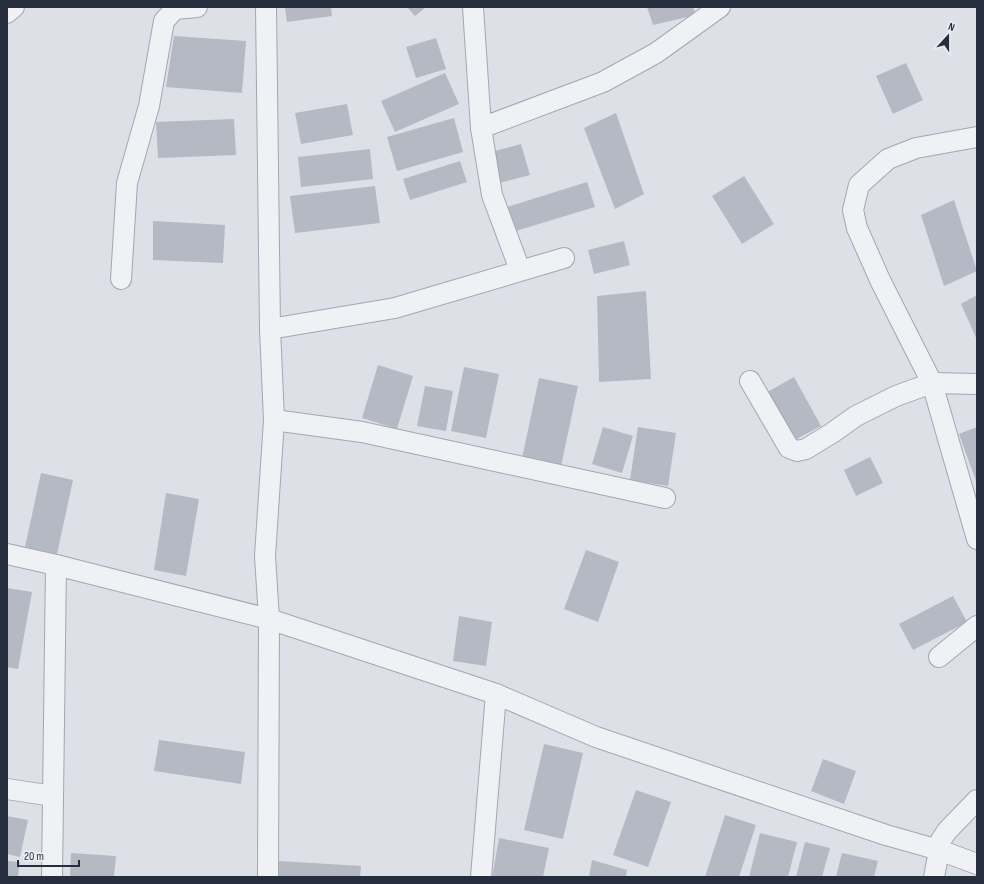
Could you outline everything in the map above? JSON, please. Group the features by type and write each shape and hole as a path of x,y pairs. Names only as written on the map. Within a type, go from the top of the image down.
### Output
{"street":[{"path":"7,13 14,7"},
{"path":"121,279 128,183 149,106 164,21 176,9 197,7"},
{"path":"266,7 270,329 274,420 265,556 269,619 268,877"},
{"path":"473,7 481,128 492,195 520,270"},
{"path":"481,128 603,82 656,53 720,7"},
{"path":"977,137 916,148 888,159 859,185 854,210 857,228 868,254 932,383 977,539"},
{"path":"270,329 395,308 564,258"},
{"path":"750,381 789,448 797,451 806,449 856,416 896,396 932,383 977,384"},
{"path":"274,420 362,432 665,498"},
{"path":"7,554 269,619 496,694 596,736 977,864"},
{"path":"52,877 56,565"},
{"path":"939,657 977,626"},
{"path":"481,877 496,694"},
{"path":"7,789 53,796"},
{"path":"934,877 941,840 947,831 977,800"}],"building":[{"path":"285,7 331,7 332,16 287,22"},
{"path":"407,7 426,7 415,16"},
{"path":"647,7 693,7 696,15 653,25"},
{"path":"174,36 246,41 242,93 166,87"},
{"path":"436,38 446,69 416,78 406,47"},
{"path":"906,63 923,100 893,114 876,76"},
{"path":"445,73 459,104 395,132 381,101"},
{"path":"347,104 353,135 301,144 295,113"},
{"path":"616,113 644,194 615,209 584,128"},
{"path":"454,118 463,152 397,171 387,137"},
{"path":"234,119 236,155 158,158 156,122"},
{"path":"521,144 530,175 499,183 491,152"},
{"path":"370,149 373,179 301,187 298,157"},
{"path":"460,161 467,182 410,200 403,179"},
{"path":"744,176 774,224 742,244 712,196"},
{"path":"587,182 595,207 509,233 501,209"},
{"path":"375,186 380,223 295,233 290,196"},
{"path":"954,200 977,271 944,286 921,215"},
{"path":"153,221 225,225 223,263 153,260"},
{"path":"624,241 630,265 594,274 588,250"},
{"path":"646,291 651,379 599,382 597,296"},
{"path":"977,295 977,340 961,304"},
{"path":"378,365 413,376 397,429 362,418"},
{"path":"464,367 499,374 486,438 451,431"},
{"path":"794,377 821,426 791,442 764,394"},
{"path":"539,378 578,386 560,471 521,463"},
{"path":"425,386 453,391 446,431 417,426"},
{"path":"603,427 633,436 622,473 592,464"},
{"path":"638,427 676,433 668,486 630,480"},
{"path":"977,427 977,484 959,434"},
{"path":"870,457 883,483 856,496 844,470"},
{"path":"41,473 73,480 57,554 25,547"},
{"path":"166,493 199,499 186,576 154,570"},
{"path":"586,550 619,562 598,622 564,609"},
{"path":"7,588 32,592 18,669 7,667"},
{"path":"953,596 967,622 913,650 899,624"},
{"path":"459,616 492,622 486,666 453,661"},
{"path":"159,740 245,752 241,784 154,771"},
{"path":"544,744 583,753 563,839 524,830"},
{"path":"823,759 856,771 844,804 811,791"},
{"path":"636,790 671,802 648,867 613,855"},
{"path":"725,815 756,825 739,877 705,877"},
{"path":"7,816 28,820 20,857 7,854"},
{"path":"760,833 797,842 788,877 749,877"},
{"path":"499,838 549,848 543,877 492,877"},
{"path":"805,842 830,848 822,877 796,877"},
{"path":"71,853 116,856 114,877 70,877"},
{"path":"842,853 878,861 874,877 836,877"},
{"path":"592,860 627,870 626,877 589,877"},
{"path":"7,861 20,862 18,877 7,877"},
{"path":"279,861 361,866 360,877 278,877"}]}
